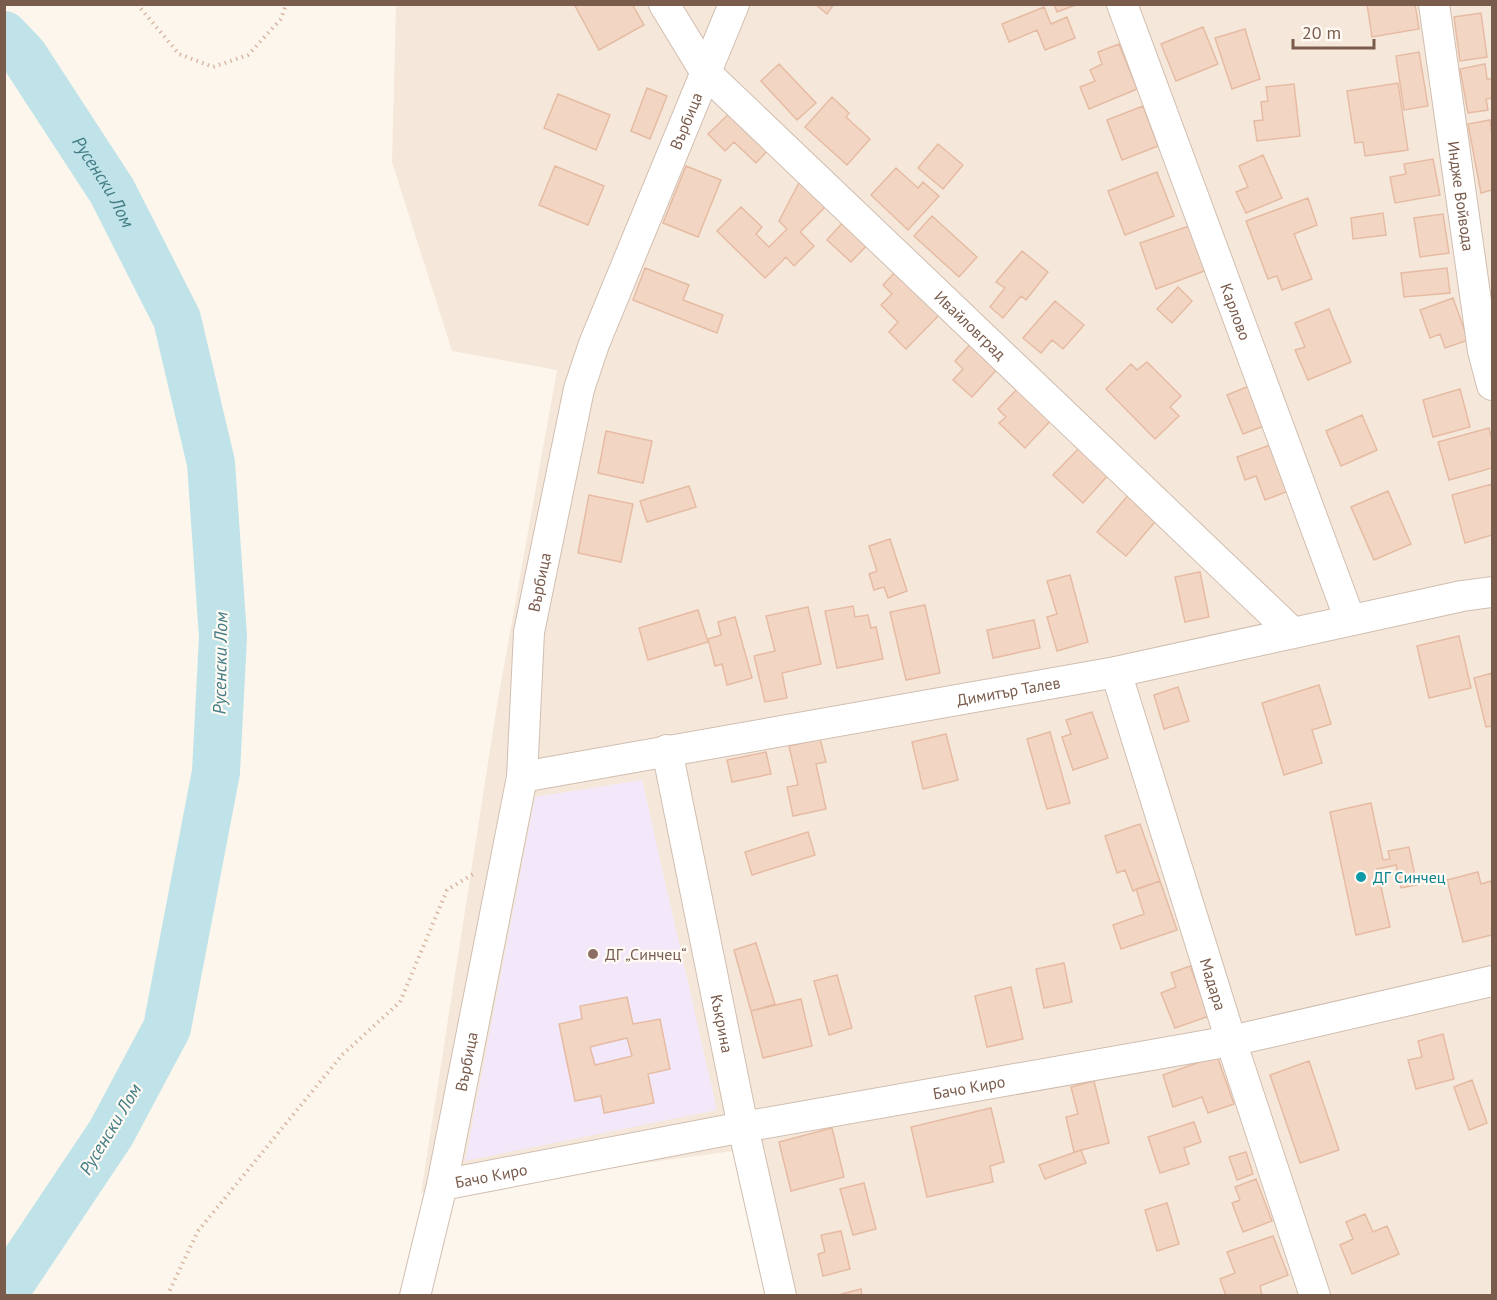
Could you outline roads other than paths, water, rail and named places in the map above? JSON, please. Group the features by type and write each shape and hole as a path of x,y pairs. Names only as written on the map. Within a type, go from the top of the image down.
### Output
{"street":[{"name":"Ивайловград","path":"664,4 706,73 1292,632"},
{"name":"Върбица","path":"415,1296 442,1185 522,777 529,632 579,389 594,344 734,4"},
{"name":"Карлово","path":"1122,4 1350,620"},
{"name":"Индже Войвода","path":"1434,4 1483,351 1492,385"},
{"name":"Димитър Талев","path":"522,777 1116,672 1292,632 1462,596 1492,592"},
{"name":"Мадара","path":"1116,672 1231,1041 1315,1296"},
{"name":"Къкрина","path":"667,750 743,1127 781,1296"},
{"name":"Бачо Киро","path":"442,1185 743,1127 1231,1041 1492,981"}],"waterway":[{"name":"Русенски Лом","path":"4,35 24,56 112,191 177,319 211,463 223,637 216,772 167,1028 111,1133 4,1293"}],"place":[{"name":"ДГ Синчец","path":"1361,877"},
{"name":"ДГ „Синчец“","path":"593,954"}]}
